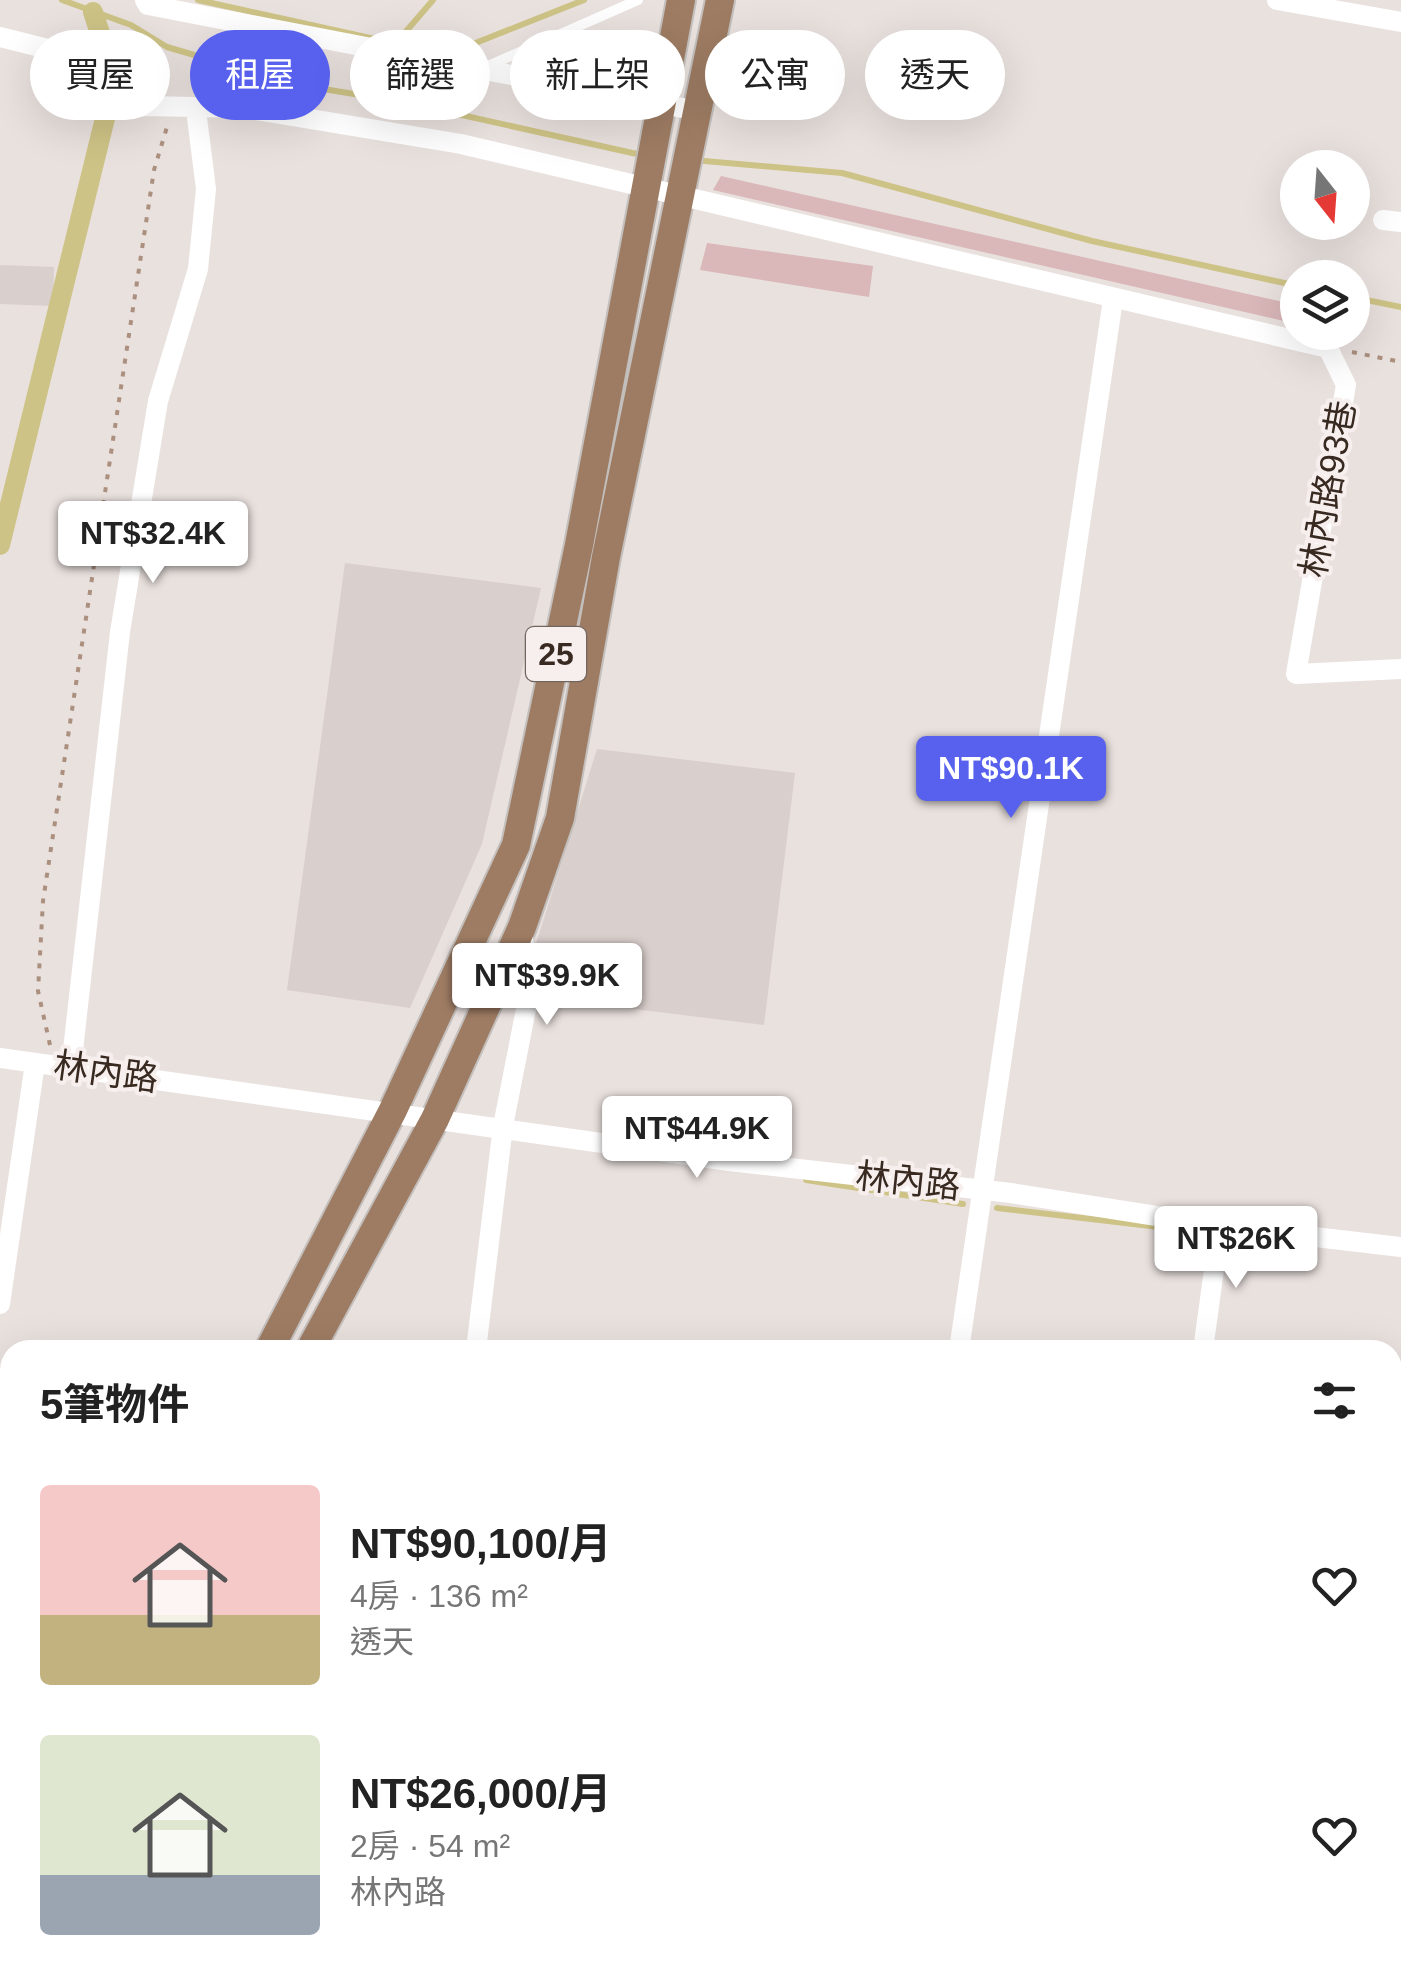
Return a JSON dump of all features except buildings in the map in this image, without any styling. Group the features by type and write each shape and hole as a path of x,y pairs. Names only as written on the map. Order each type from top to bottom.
{"main road":[{"name":"25","path":"676,30 682,0"},
{"name":"25","path":"315,1340 435,1119 522,927 560,818 606,557 720,0"},
{"name":"25","path":"274,1340 392,1110 516,845 580,546 657,120"}],"street":[{"path":"146,0 148,5 350,46"},
{"path":"1278,0 1401,22"},
{"name":"林內路93巷","path":"0,36 30,45"},
{"name":"林內路93巷","path":"170,108 190,110"},
{"path":"685,117 696,120"},
{"path":"0,1304 53,1065 158,400 198,269 206,189 197,120"},
{"name":"林內路93巷","path":"316,120 646,181 1280,337"},
{"path":"960,1340 1113,298"},
{"name":"林內路93巷","path":"1329,350 1346,385 1296,674 1401,669"},
{"path":"477,1340 503,1126 528,994 522,927"},
{"name":"林內路","path":"0,1058 392,1110 729,1161 982,1190 1220,1226 1401,1247"},
{"path":"1204,1340 1220,1226"}],"lane":[{"path":"490,66 638,0"}],"path":[{"path":"53,1065 38,990 43,901 154,170 167,120"},
{"path":"1338,350 1401,362"}],"shaded area":[{"path":"721,176 1280,301 1280,320 713,190"},
{"path":"707,243 873,266 869,297 700,270"},
{"path":"0,265 54,267 53,306 0,304"},
{"path":"345,563 541,588 482,844 410,1008 287,990"},
{"path":"597,749 795,773 764,1025 520,995"}],"waterway":[{"path":"62,0 131,25 167,47 293,84 403,102 646,156"},
{"path":"198,0 350,34"},
{"path":"407,30 433,0"},
{"path":"490,37 584,0"},
{"path":"0,545 109,102 105,48 93,12"},
{"path":"693,160 842,173 1092,241 1280,282"},
{"path":"1370,301 1401,307"},
{"path":"806,1180 963,1204"},
{"path":"997,1208 1176,1229"}]}
